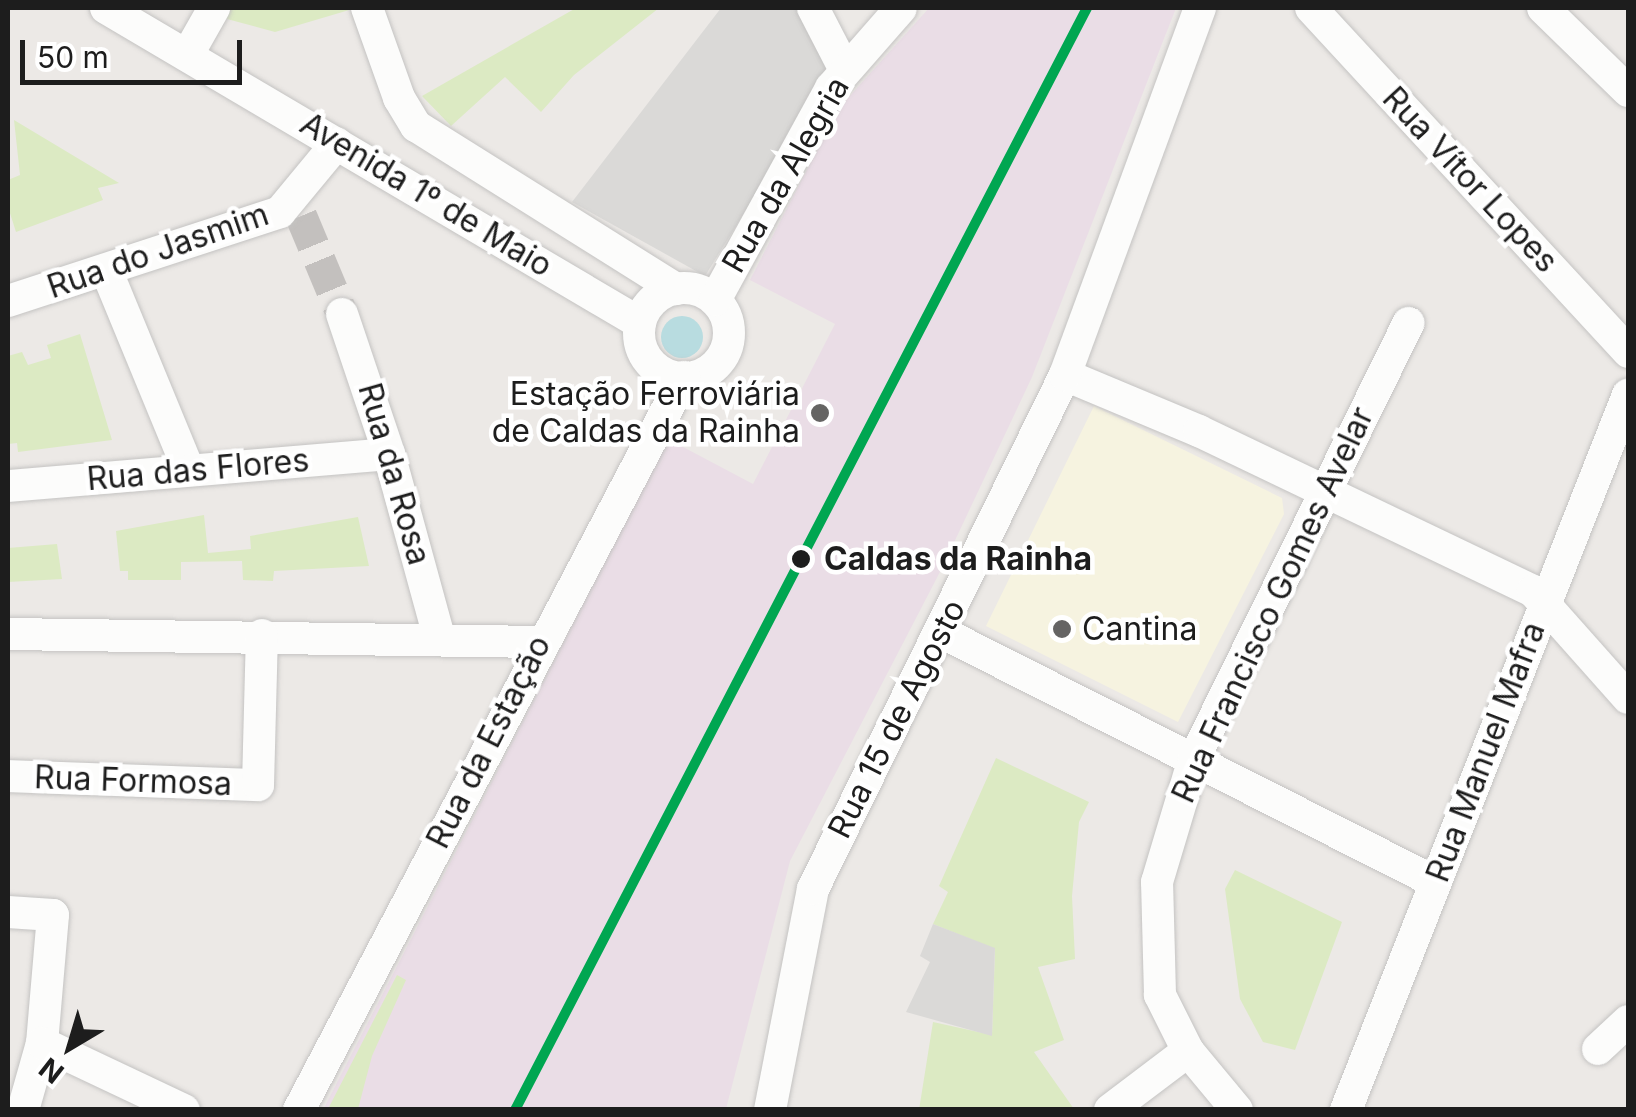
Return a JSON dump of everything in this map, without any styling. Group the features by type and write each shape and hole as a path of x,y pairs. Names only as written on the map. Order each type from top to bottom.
{"street":[{"name":"Avenida 1º de Maio","path":"106,8 640,323"},
{"path":"188,54 214,8"},
{"name":"Avenida 1º de Maio","path":"367,8 399,98 416,126 676,289"},
{"path":"813,8 845,70"},
{"name":"Rua da Alegria","path":"714,300 845,70 901,8"},
{"name":"Rua 15 de Agosto","path":"770,1110 812,890 854,792 943,633 1065,375 1200,8"},
{"name":"Rua Vítor Lopes","path":"1310,8 1628,352"},
{"path":"1543,8 1628,90"},
{"name":"Rua do Jasmim","path":"8,300 298,208 337,143"},
{"path":"106,272 188,470"},
{"path":"676,289 714,300 728,323 726,349 710,369 684,377 649,360 640,323 653,300 676,289"},
{"name":"Rua da Rosa","path":"342,314 390,454 439,637"},
{"name":"Rua Francisco Gomes Avelar","path":"1237,1110 1188,1051 1160,995 1157,882 1194,759 1322,491 1408,323"},
{"path":"1065,375 1498,572 1544,603 1628,698"},
{"name":"Rua da Estação","path":"300,1110 541,642 684,377"},
{"name":"Rua Manuel Mafra","path":"1346,1110 1628,396"},
{"name":"Rua das Flores","path":"8,486 390,454"},
{"path":"943,633 1435,882"},
{"path":"8,634 439,637 541,642"},
{"name":"Rua Formosa","path":"8,776 258,785 262,635"},
{"path":"8,912 53,915 42,1044 23,1110"},
{"path":"1598,1049 1628,1021"},
{"path":"42,1044 184,1110"},
{"path":"1110,1110 1188,1051"}],"shaded area":[{"path":"721,8 805,8 835,66 705,276 572,202"},
{"path":"929,8 1176,8 1032,377 942,568 790,861 726,1109 323,1110 668,439 753,484 835,324 750,280 838,109"},
{"path":"1094,406 1282,498 1284,514 1178,722 986,626"},
{"path":"933,924 995,948 992,1036 906,1012 930,962 920,956"}],"green space":[{"path":"214,8 356,8 275,32 212,15"},
{"path":"576,8 659,8 574,75 541,112 505,77 451,126 422,96"},
{"path":"14,120 119,183 98,188 103,200 16,232 8,207 8,180 20,175"},
{"path":"80,334 112,440 18,452 17,443 8,444 8,356 22,352 28,365 51,358 47,345"},
{"path":"204,515 208,553 251,549 250,536 358,517 369,566 274,571 273,581 243,580 242,561 181,562 181,580 128,580 128,571 120,571 116,531"},
{"path":"57,544 62,579 8,582 8,548"},
{"path":"996,758 1089,802 1079,822 1072,896 1075,959 1038,967 1064,1040 1034,1052 1074,1109 919,1110 933,1022 992,1035 995,949 933,924 948,892 939,886"},
{"path":"1235,870 1342,922 1295,1050 1263,1042 1240,999 1225,889"},
{"path":"397,975 406,980 372,1056 358,1109 328,1109"}],"water":[{"path":"682,316 697,322 703,337 697,352 682,358 667,352 661,337 667,322"}],"tunnel":[{"path":"301,216 342,314"}],"transit line":[{"path":"515,1110 1087,8"}],"place":[{"name":"Estação Ferroviária de Caldas da Rainha","path":"820,413"},
{"name":"Caldas da Rainha","path":"801,559"},
{"name":"Cantina","path":"1062,629"}]}
